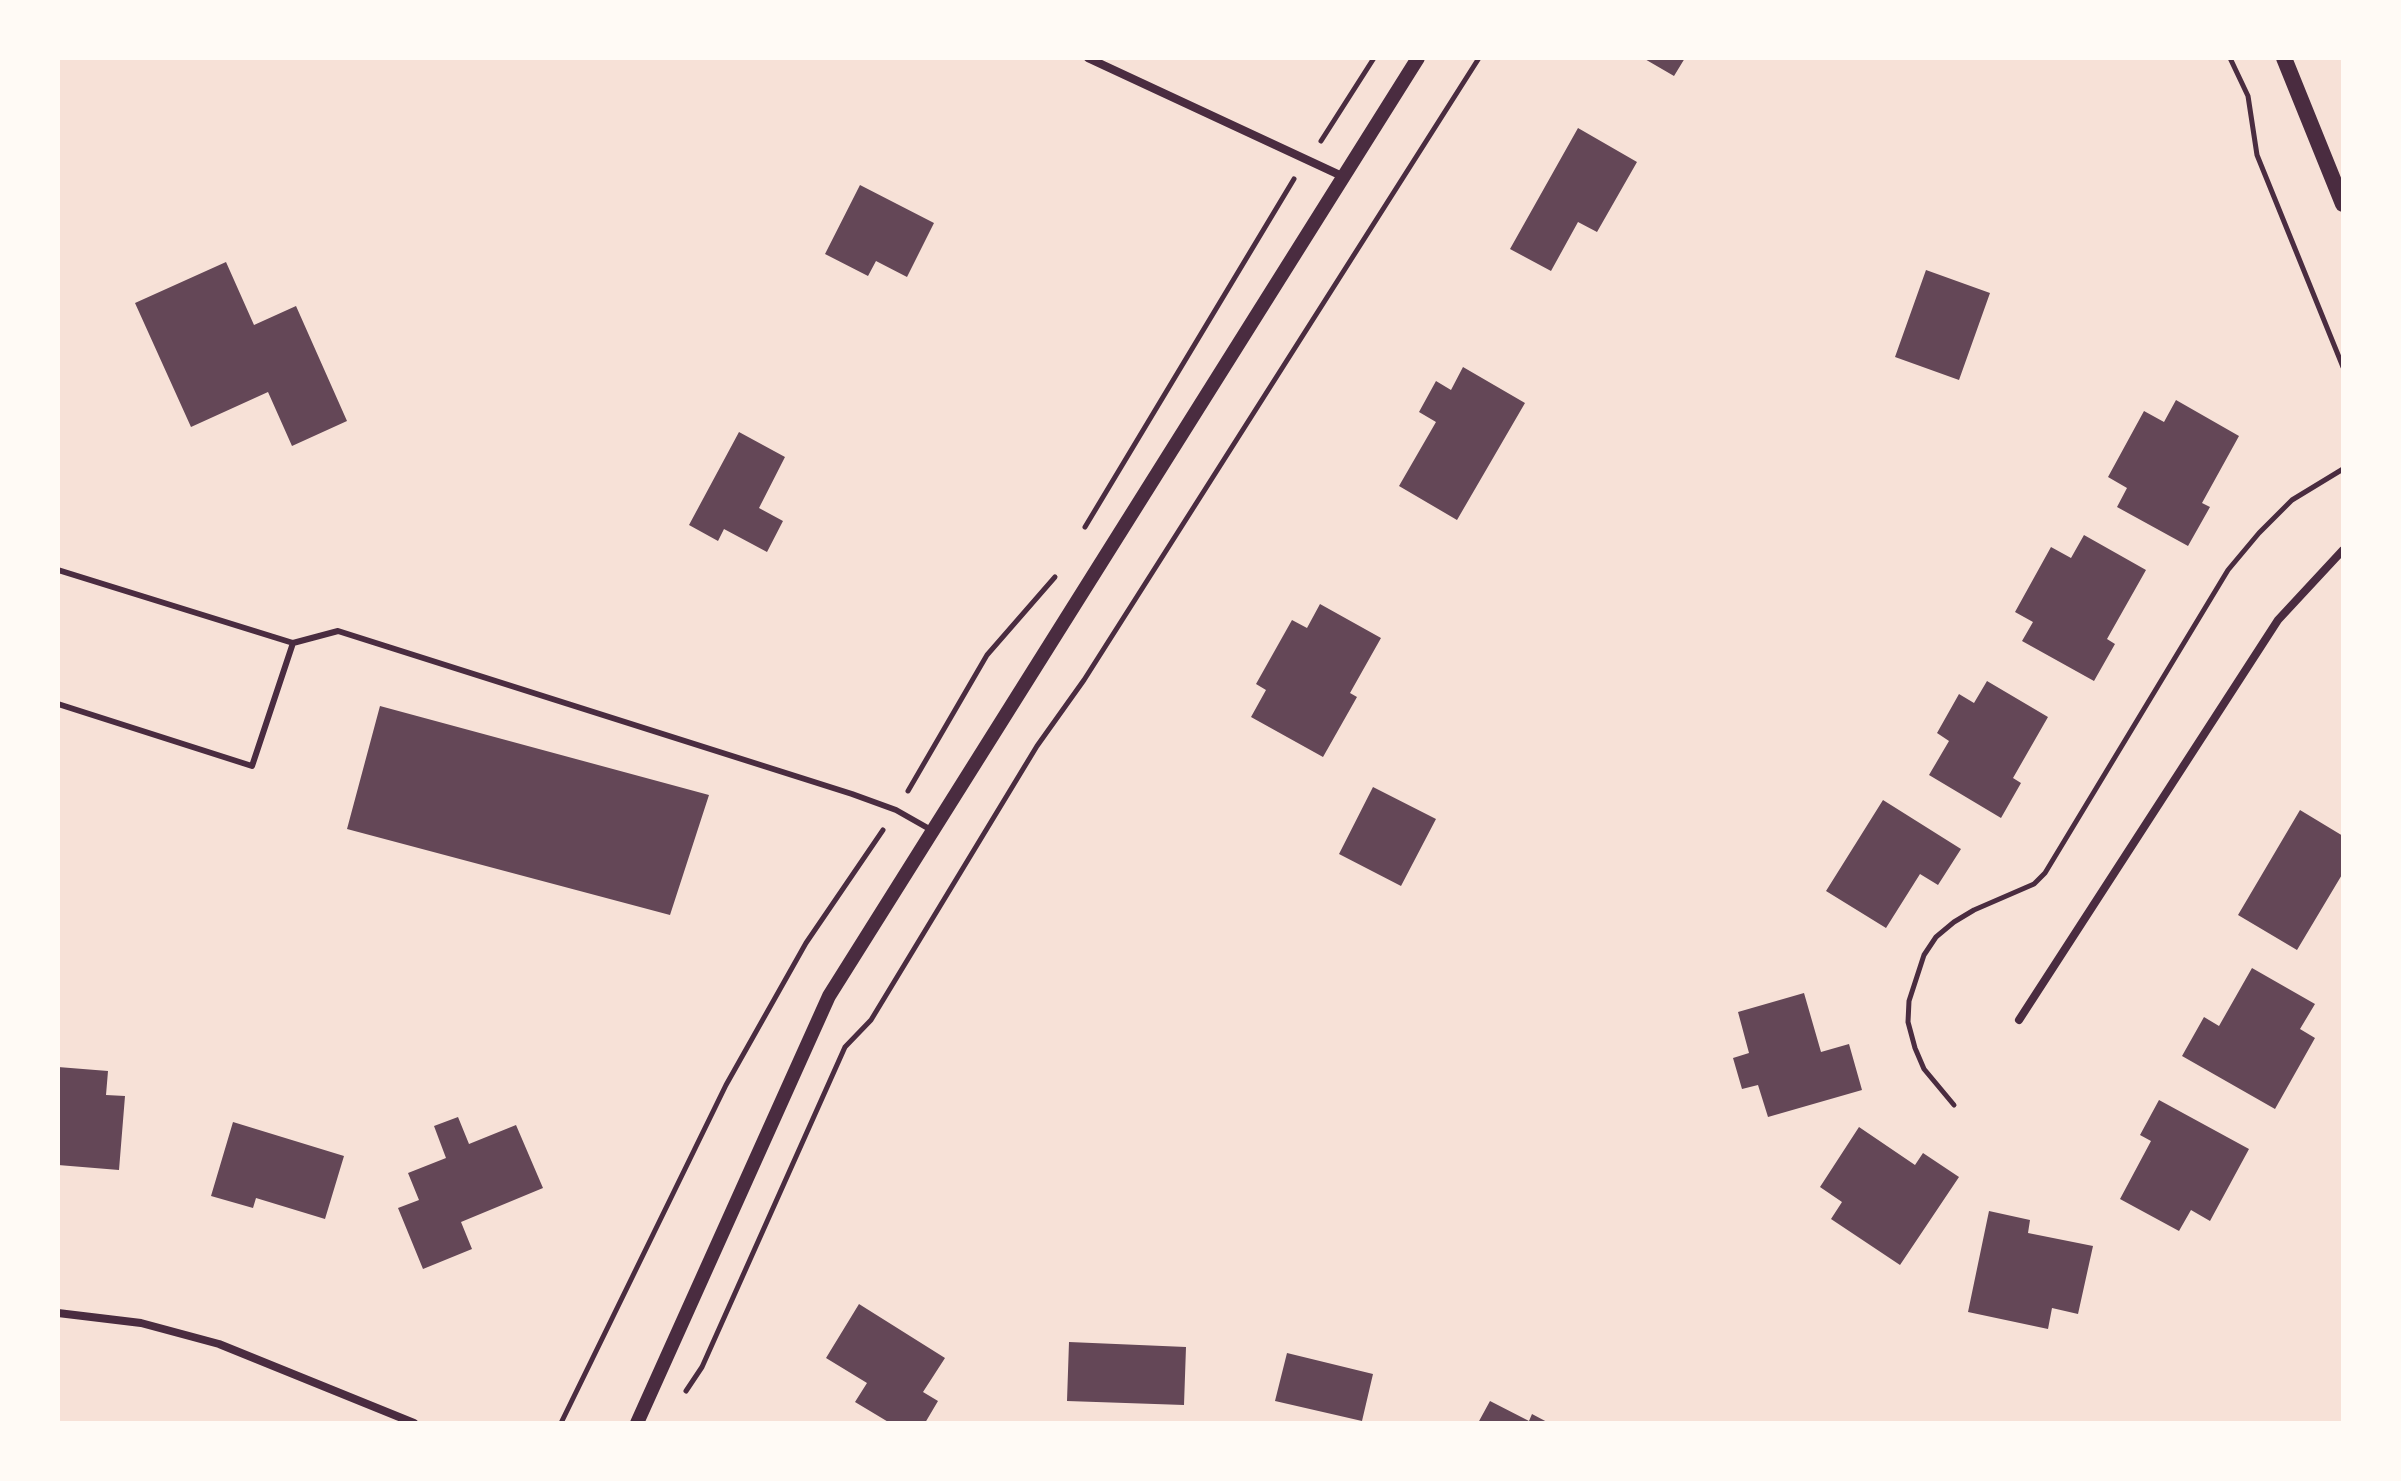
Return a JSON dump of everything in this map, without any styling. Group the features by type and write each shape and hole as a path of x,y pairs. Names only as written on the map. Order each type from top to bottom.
{"main road":[{"path":"2284,58 2343,204"}],"street":[{"path":"1088,58 1344,177"},
{"path":"637,1423 829,996 1418,58"},
{"path":"2019,1020 2278,620 2343,550"},
{"path":"58,1313 141,1323 219,1344 414,1423"}],"lane":[{"path":"58,570 293,643 338,631 896,810 933,831"},
{"path":"58,704 252,766 293,643"}],"path":[{"path":"1082,532 1267,221 1374,58"},
{"path":"684,1394 702,1367 845,1047 871,1020 1037,746 1084,680 1479,58"},
{"path":"2230,58 2248,96 2257,155 2343,367"},
{"path":"1954,1105 1924,1069 1908,1022 1909,1001 1924,955 1936,937 1954,922 2034,884 2045,873 2228,570 2292,500 2343,469"},
{"path":"561,1423 726,1085 806,943 896,810 987,655 1058,573"}],"building":[{"path":"1643,58 1685,58 1674,76"},
{"path":"1578,128 1637,162 1597,232 1578,222 1551,271 1510,249"},
{"path":"860,185 934,223 907,277 876,261 868,276 825,254"},
{"path":"226,262 254,325 296,306 347,421 292,446 268,392 191,427 135,303"},
{"path":"1926,270 1990,293 1959,380 1895,357"},
{"path":"1463,367 1525,403 1457,520 1399,486 1436,422 1419,412 1436,381 1451,390"},
{"path":"2176,400 2239,436 2202,503 2210,507 2188,546 2117,507 2127,488 2108,477 2144,411 2164,422"},
{"path":"739,432 785,457 759,508 783,521 767,552 724,529 718,541 689,525"},
{"path":"2084,535 2146,570 2107,639 2115,644 2094,681 2022,641 2033,622 2015,612 2051,547 2071,558"},
{"path":"1320,604 1381,638 1350,693 1357,697 1323,757 1251,717 1266,690 1256,684 1292,620 1307,628"},
{"path":"1987,681 2048,717 2013,778 2021,783 2001,818 1929,775 1949,741 1937,733 1959,694 1974,703"},
{"path":"380,706 709,795 670,915 347,829"},
{"path":"1373,787 1436,819 1401,886 1339,854"},
{"path":"1883,800 1961,849 1938,885 1920,874 1886,928 1826,891"},
{"path":"2300,810 2343,836 2343,873 2297,950 2238,915"},
{"path":"2252,968 2315,1004 2300,1029 2315,1038 2275,1109 2182,1056 2204,1017 2219,1026"},
{"path":"1804,993 1821,1052 1849,1044 1862,1090 1768,1117 1758,1085 1742,1089 1733,1058 1749,1053 1738,1012"},
{"path":"58,1067 108,1071 106,1095 125,1096 119,1170 58,1165"},
{"path":"2159,1100 2249,1149 2210,1221 2191,1210 2179,1231 2120,1199 2151,1141 2140,1135"},
{"path":"458,1117 469,1144 516,1125 543,1188 461,1222 472,1249 423,1269 398,1208 419,1200 408,1173 446,1158 434,1126"},
{"path":"233,1122 344,1156 325,1219 256,1198 253,1208 211,1196"},
{"path":"1859,1127 1915,1165 1923,1153 1959,1177 1900,1265 1831,1219 1842,1202 1820,1187"},
{"path":"1989,1211 2030,1220 2028,1233 2093,1246 2078,1314 2052,1308 2048,1329 1968,1312"},
{"path":"859,1304 945,1358 923,1392 938,1401 925,1423 890,1423 855,1402 867,1383 826,1358"},
{"path":"1069,1342 1186,1347 1184,1405 1067,1401"},
{"path":"1287,1353 1373,1374 1362,1421 1275,1401"},
{"path":"1490,1401 1529,1421 1532,1414 1549,1423 1478,1423"}]}
